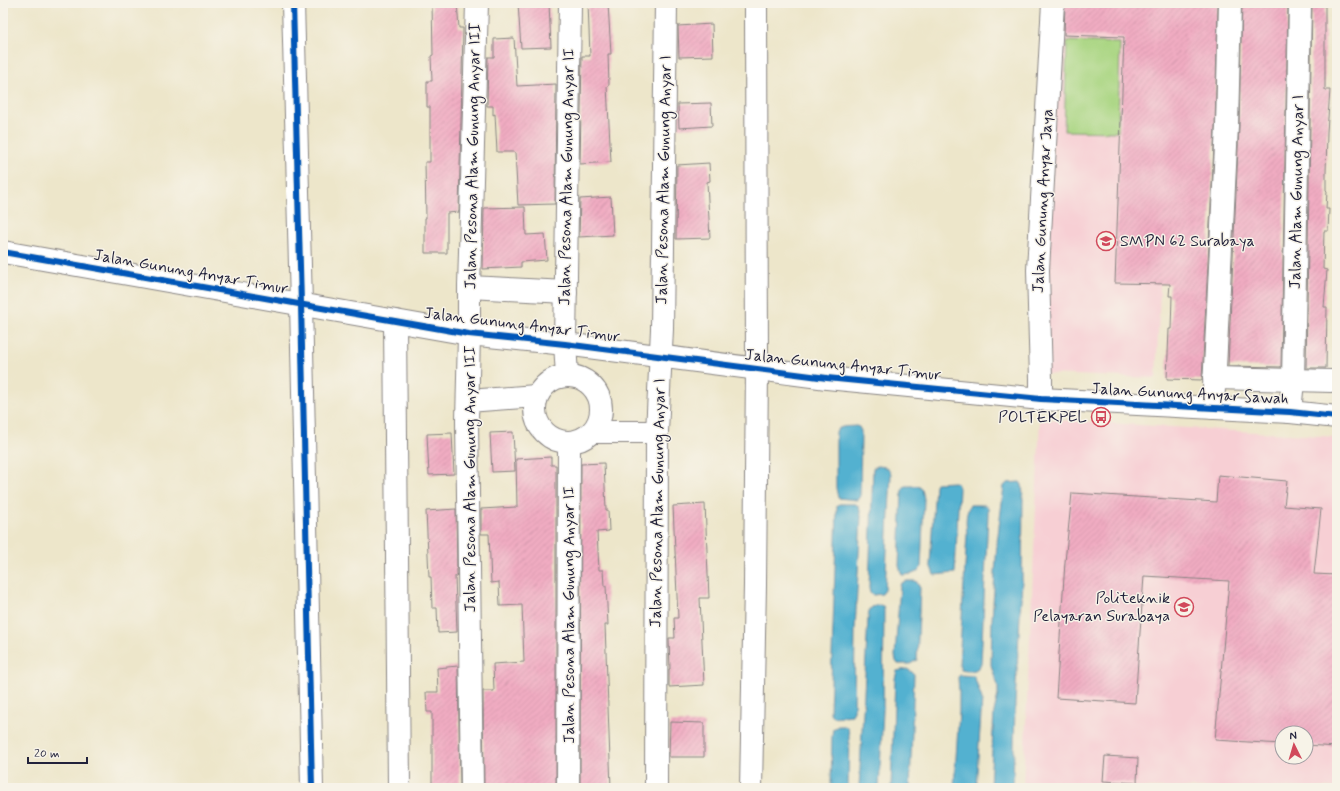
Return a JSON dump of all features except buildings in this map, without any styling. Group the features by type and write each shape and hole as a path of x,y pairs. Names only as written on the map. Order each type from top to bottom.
{"street":[{"path":"293,3 312,788"},
{"name":"Jalan Pesona Alam Gunung Anyar III","path":"472,788 468,401 470,334 469,287 477,3"},
{"name":"Jalan Pesona Alam Gunung Anyar II","path":"567,375 565,344 570,3"},
{"name":"Jalan Pesona Alam Gunung Anyar I","path":"656,788 657,432 661,356 666,3"},
{"path":"751,788 756,585 756,3"},
{"name":"Jalan Gunung Anyar Jaya","path":"1041,399 1042,379 1038,270 1053,3"},
{"path":"1213,408 1227,126 1230,3"},
{"name":"Jalan Alam Gunung Anyar I","path":"1290,412 1293,381 1300,3"},
{"name":"Jalan Gunung Anyar Timur","path":"3,252 470,334 565,344 827,378 1041,399"},
{"path":"469,287 566,292"},
{"path":"395,320 399,788"},
{"path":"567,375 580,377 591,384 599,395 602,408 600,421 592,432 581,440 569,442 555,440 544,433 537,422 534,409 536,396 544,385 554,378 567,375"},
{"path":"1214,378 1332,381"},
{"path":"468,401 536,396"},
{"name":"Jalan Gunung Anyar Sawah","path":"1041,399 1290,412 1337,417"},
{"path":"592,432 657,432"},
{"name":"Jalan Pesona Alam Gunung Anyar II","path":"568,788 569,442"}],"shaded area":[{"name":"SMPN 62 Surabaya","path":"1060,3 1173,3 1156,378 1045,374 1053,108"},
{"name":"Politeknik Pelayaran Surabaya","path":"1040,419 1337,437 1337,788 1023,788"}],"green space":[{"path":"1067,41 1120,43 1118,132 1064,131"}],"water":[{"path":"842,427 859,427 861,431 860,498 857,500 838,498 836,488 836,432"},
{"path":"878,466 888,468 891,474 885,590 882,594 873,595 870,593 869,588 873,468"},
{"path":"1020,482 1022,485 1023,495 1022,581 1015,703 1013,788 990,788 994,712 998,695 998,686 991,665 992,620 997,543 1004,486 1007,483"},
{"path":"936,483 957,483 959,488 955,573 934,575 930,564 935,485"},
{"path":"905,486 918,486 922,489 924,499 921,567 919,571 912,574 902,575 899,566 902,490"},
{"path":"839,504 856,504 859,507 861,516 855,629 854,711 852,715 833,717 830,713 837,506"},
{"path":"970,505 985,505 988,508 988,514 981,663 975,670 967,671 961,670 959,665 967,534 966,519"},
{"path":"916,581 920,588 917,660 910,664 898,664 895,656 900,586 901,583"},
{"path":"879,605 883,606 884,610 883,711 879,788 859,788 868,618 869,611 872,607"},
{"path":"907,669 914,674 910,788 891,788 895,679 897,671"},
{"path":"960,675 974,676 982,699 976,788 954,788 959,712 958,677"},
{"path":"838,726 845,726 848,729 849,735 848,788 831,788 832,735 833,729"}],"cycle path":[{"path":"293,3 312,788"},
{"path":"3,252 469,334 565,344 827,378 1041,399 1290,412 1337,417"}],"place":[{"name":"SMPN 62 Surabaya","path":"1106,241"},
{"name":"POLTEKPEL","path":"1101,417"},
{"name":"Politeknik Pelayaran Surabaya","path":"1184,607"}]}
